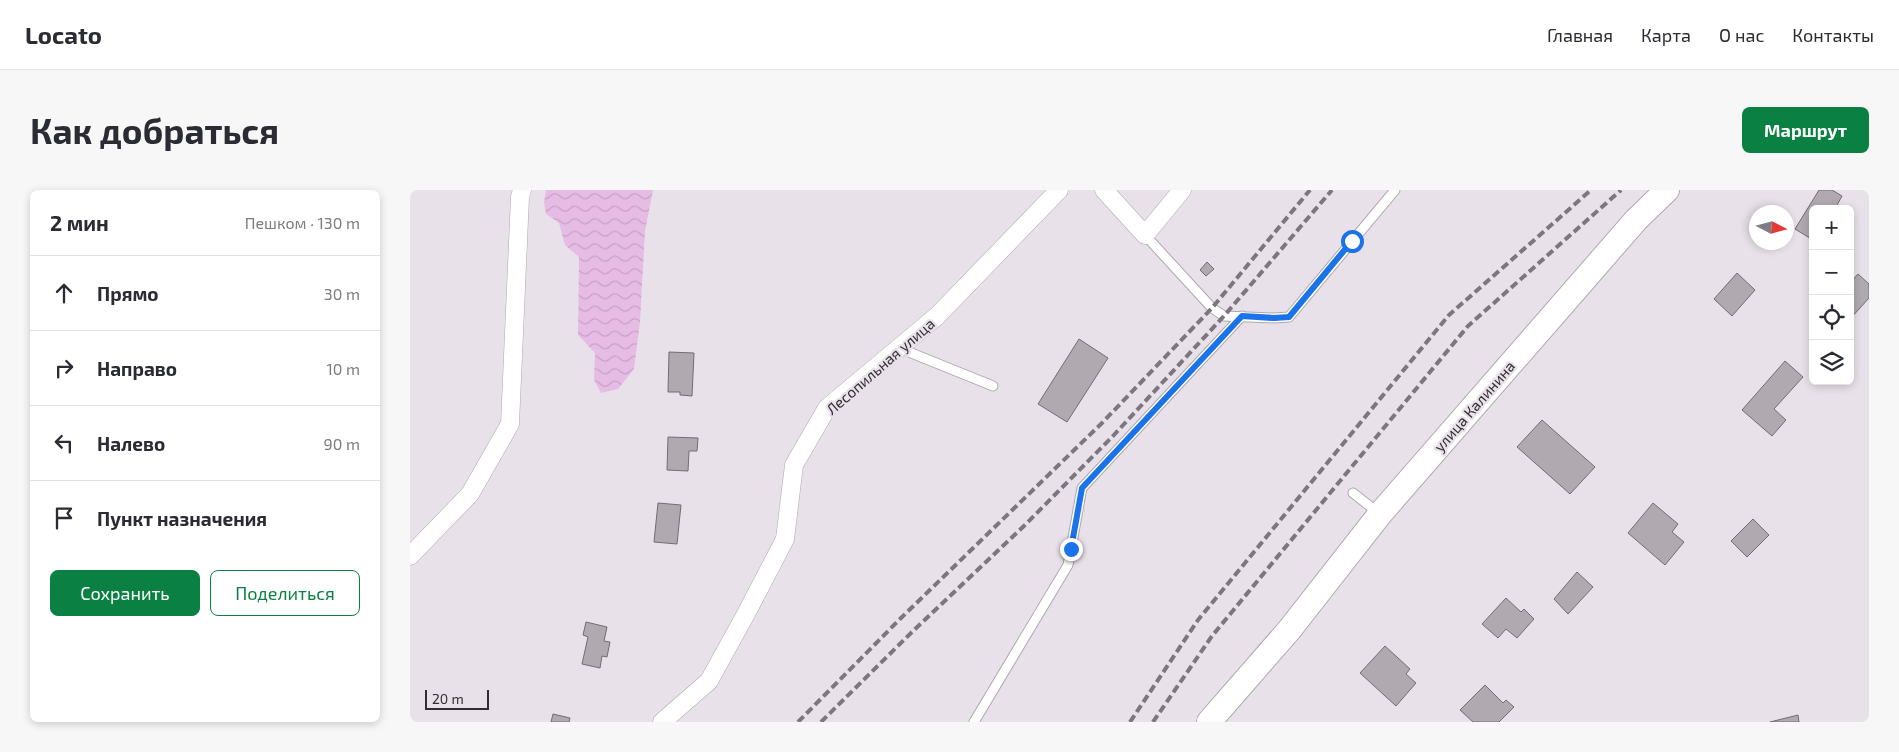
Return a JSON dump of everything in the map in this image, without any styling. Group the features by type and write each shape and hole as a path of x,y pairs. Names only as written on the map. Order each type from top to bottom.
{"street":[{"path":"410,556 470,494 510,424 519,206 522,190"},
{"name":"Лесопильная улица","path":"662,722 709,681 786,539 794,465 827,408 938,316 1059,190"},
{"path":"1104,190 1145,234 1182,190"},
{"name":"улица Калинина","path":"1209,722 1290,629 1380,514 1636,220 1667,190"}],"lane":[{"path":"1145,234 1212,308 1224,316 1289,317 1395,190"},
{"path":"974,722 1068,565 1082,488 1242,316"},
{"path":"899,348 993,386"},
{"path":"1353,493 1380,514"}],"water":[{"path":"546,190 653,190 645,231 640,322 634,369 618,389 601,393 594,380 595,353 578,335 579,257 565,245 559,223 546,214 544,202"}],"building":[{"path":"1819,190 1832,190 1842,196 1837,205 1810,205"},
{"path":"1809,206 1809,238 1795,229"},
{"path":"1207,262 1214,269 1206,276 1200,270"},
{"path":"1737,273 1755,290 1732,316 1714,299"},
{"path":"1858,274 1869,284 1869,298 1854,315 1854,295 1854,278"},
{"path":"1079,339 1108,358 1067,422 1038,404"},
{"path":"669,352 694,353 692,396 680,395 680,392 668,392"},
{"path":"1785,361 1803,377 1774,409 1786,420 1772,436 1742,410"},
{"path":"1542,420 1595,467 1570,494 1517,447"},
{"path":"668,437 698,438 697,451 689,451 688,471 667,470"},
{"path":"658,503 681,505 677,544 654,542"},
{"path":"1653,503 1678,524 1672,532 1684,542 1665,565 1628,533"},
{"path":"1753,519 1769,535 1747,557 1731,541"},
{"path":"1577,572 1593,587 1568,614 1554,599"},
{"path":"1506,598 1521,612 1524,609 1534,619 1517,638 1506,629 1498,638 1482,624"},
{"path":"586,622 607,627 604,641 610,642 607,657 602,656 600,668 582,664 588,637 583,635"},
{"path":"1385,646 1410,669 1406,674 1416,683 1396,706 1360,673"},
{"path":"1485,685 1503,703 1506,700 1514,707 1499,722 1473,722 1460,710"},
{"path":"553,714 570,718 569,722 551,722"},
{"path":"1798,715 1799,722 1770,722"}],"railway":[{"path":"798,722 901,618 1102,423 1212,308 1310,190"},
{"path":"821,722 914,630 1025,525 1113,436 1224,316 1332,190"},
{"path":"1130,722 1198,620 1449,315 1591,190"},
{"path":"1153,722 1212,636 1468,326 1621,190"}],"route":[{"path":"1071,549 1082,488 1242,316 1289,317 1352,241"}]}
